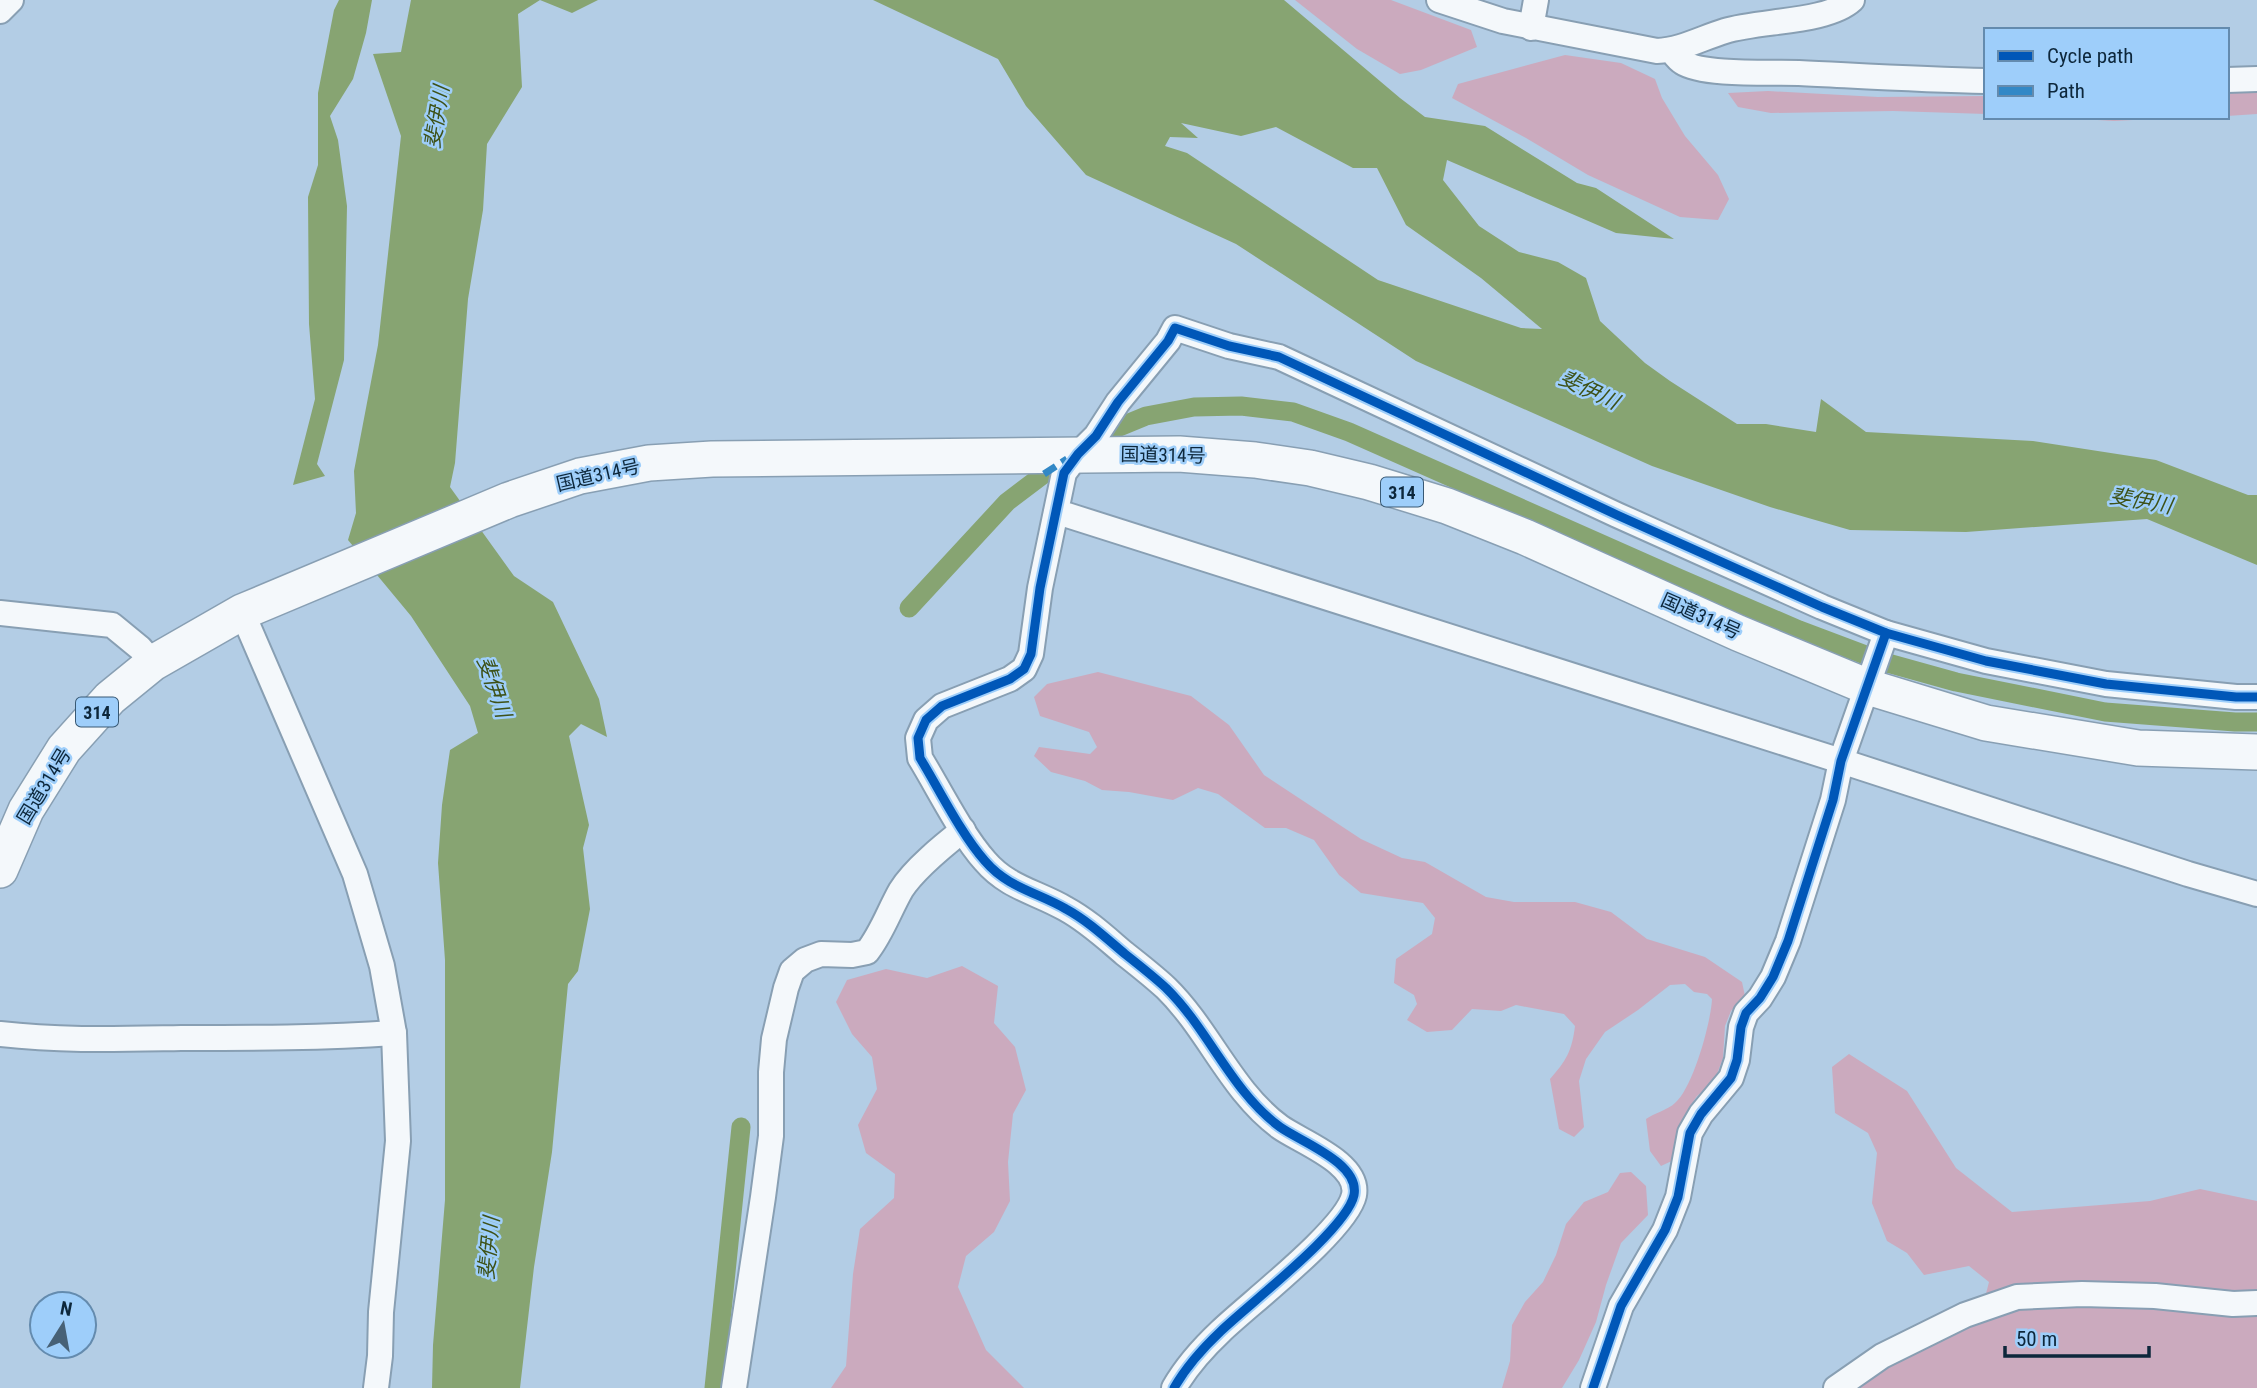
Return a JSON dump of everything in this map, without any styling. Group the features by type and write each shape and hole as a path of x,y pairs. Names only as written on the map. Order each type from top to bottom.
{"highway":[{"name":"国道314号","path":"0,870 26,810 64,749 110,698 153,663 246,610 509,500 580,476 649,463 712,458 1179,454 1255,460 1310,468 1369,482 1447,506 1868,687 1986,723 2138,748 2257,752"}],"street":[{"path":"0,11 11,0"},
{"path":"1439,0 1531,27 1657,51 1671,50 1727,30 1827,13 1852,0"},
{"path":"1531,27 1536,0"},
{"path":"1671,50 1682,62 1702,68 1750,73 1984,81"},
{"path":"2229,80 2257,79"},
{"path":"1174,1388 1220,1331 1271,1288 1349,1209 1354,1193 1349,1174 1333,1157 1281,1127 1260,1110 1167,989 1083,919 1007,882 985,861 920,758 918,738 926,720 942,706 1010,679 1024,668 1031,654 1040,588 1064,473 1096,436 1118,402 1168,341 1175,328 1229,346 1279,357 1653,532 1886,633 1986,661 2106,684 2257,697"},
{"path":"1056,513 1067,514 2257,894"},
{"path":"246,610 355,874 382,966 394,1033 398,1141 376,1388"},
{"path":"0,613 111,625 140,648 153,663"},
{"path":"1593,1388 1621,1306 1665,1230 1678,1197 1690,1133 1701,1114 1731,1078 1746,1013 1760,998 1773,977 1788,941 1833,800 1841,761 1886,633"},
{"path":"734,1388 771,1136 774,1039 792,971 805,960 821,954 867,953 912,876 963,830"},
{"path":"0,1034 125,1039 332,1037 394,1033"},
{"path":"1836,1388 1894,1350 1965,1315 2017,1297 2082,1294 2155,1296 2233,1304 2257,1303"}],"shaded area":[{"path":"1295,0 1391,0 1471,30 1477,47 1421,70 1400,74 1357,49"},
{"path":"1565,55 1621,63 1655,79 1662,98 1685,136 1718,175 1729,199 1718,220 1680,217 1588,175 1452,98 1458,84"},
{"path":"1768,91 1878,97 1984,96 1984,114 1893,111 1771,113 1738,107 1728,93"},
{"path":"2257,91 2257,114 2229,116 2229,92"},
{"path":"2081,119 2152,119 2114,121"},
{"path":"1098,672 1191,696 1229,725 1264,775 1361,839 1402,858 1425,862 1486,897 1514,902 1575,902 1611,912 1647,939 1705,957 1742,982 1745,996 1731,1011 1725,1026 1723,1058 1714,1082 1697,1096 1688,1109 1676,1159 1661,1166 1650,1151 1646,1119 1672,1105 1688,1084 1708,1023 1712,999 1707,994 1694,992 1685,984 1670,985 1605,1032 1586,1059 1579,1081 1584,1127 1574,1137 1559,1129 1550,1079 1567,1055 1574,1035 1575,1026 1564,1014 1516,1005 1501,1011 1472,1009 1452,1030 1427,1032 1407,1020 1417,1004 1414,995 1394,983 1396,959 1432,934 1435,918 1423,903 1361,893 1339,875 1314,840 1286,828 1265,828 1218,794 1198,788 1173,800 1102,790 1085,781 1051,772 1034,756 1039,747 1090,754 1097,747 1089,732 1040,716 1034,697 1047,684"},
{"path":"962,966 998,986 994,1023 1015,1047 1026,1090 1013,1114 1008,1162 1010,1201 994,1232 966,1256 958,1287 986,1350 1024,1388 831,1388 846,1366 853,1274 860,1229 894,1198 895,1174 866,1153 858,1125 877,1089 872,1057 852,1034 836,1002 847,980 886,969 927,978"},
{"path":"1849,1054 1907,1091 1956,1168 2012,1212 2150,1201 2200,1189 2257,1201 2257,1388 1852,1388 1980,1317 1989,1282 1969,1266 1924,1275 1907,1253 1887,1241 1872,1203 1877,1153 1868,1133 1835,1113 1832,1067"},
{"path":"1631,1172 1646,1186 1648,1215 1621,1243 1596,1322 1579,1360 1562,1388 1502,1388 1510,1361 1512,1325 1525,1302 1543,1282 1556,1255 1566,1224 1584,1202 1608,1192 1620,1173"}],"water":[{"path":"339,0 372,0 353,79 330,116 338,140 347,206 344,360 317,464 325,476 293,485 315,399 309,324 308,197 318,165 318,93 334,10"},
{"name":"斐伊川","path":"411,0 540,0 518,14 522,87 487,144 483,210 468,299 455,463 450,487 514,576 553,602 599,699 607,737 581,724 569,736 589,825 583,848 590,909 578,971 568,984 552,1152 534,1267 520,1388 432,1388 445,1200 445,960 438,863 442,805 450,750 478,733 470,706 411,616 348,540 356,513 354,471 378,345 401,136 373,54 401,52"},
{"path":"540,0 598,0 572,13"},
{"name":"斐伊川","path":"873,0 1284,0 1425,117 1485,126 1577,183 1596,188 1674,239 1616,233 1447,160 1443,180 1479,226 1519,252 1558,262 1586,278 1600,321 1645,363 1737,424 1766,424 1816,432 1821,399 1866,432 2033,441 2156,460 2248,495 2257,495 2257,565 2147,519 1966,532 1850,530 1770,507 1652,466 1416,361 1236,244 1086,175 1026,106 998,59","holes":["1181,123 1241,136 1276,127 1353,168 1377,168 1406,225 1481,278 1542,329 1521,328 1378,280 1187,153 1165,146 1170,137 1198,138"]}],"waterway":[{"path":"1112,430 1146,416 1194,407 1241,406 1293,412 1349,432 1799,630 1884,662 1956,682 2105,712 2257,722"},
{"path":"909,608 1007,502 1044,474"},
{"path":"714,1388 741,1127"}],"marked path":[{"path":"1044,474 1067,459"}],"cycle path":[{"path":"1174,1388 1215,1337 1295,1266 1334,1227 1354,1195 1353,1184 1339,1163 1280,1127 1263,1112 1234,1078 1195,1022 1156,979 1082,919 1013,884 985,861 967,838 920,758 918,738 926,720 942,706 1010,679 1024,669 1031,654 1040,588 1064,473 1096,436 1118,402 1168,341 1175,328 1229,346 1279,357 1617,515 1886,633 1986,661 2106,684 2257,697"},
{"path":"1593,1388 1621,1306 1665,1230 1678,1197 1690,1133 1701,1114 1731,1078 1746,1013 1760,998 1773,977 1788,941 1833,800 1841,761 1886,633"}]}
